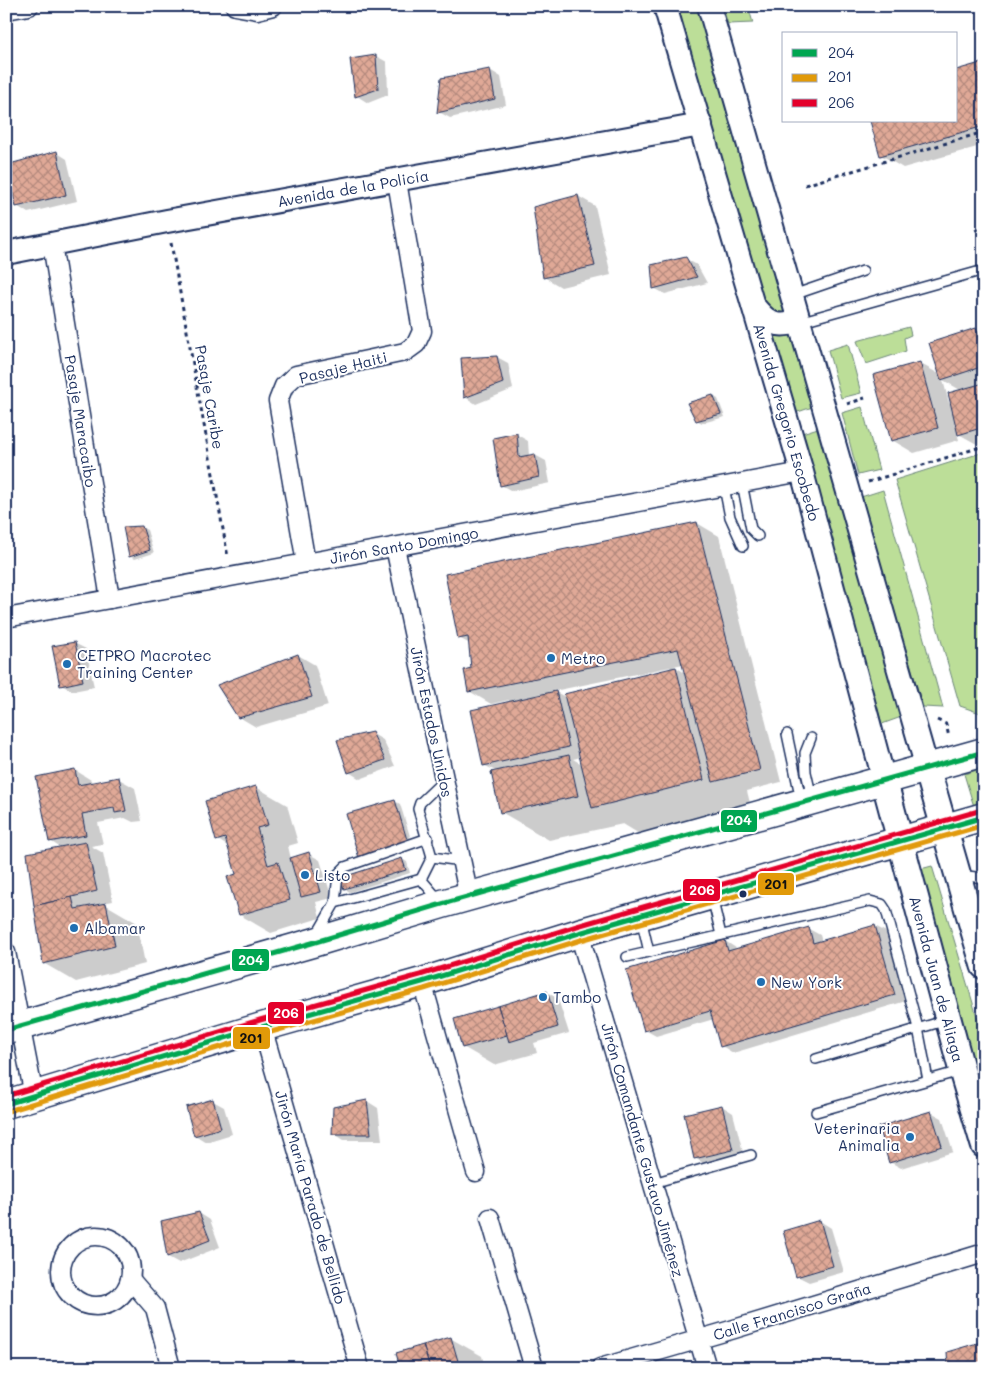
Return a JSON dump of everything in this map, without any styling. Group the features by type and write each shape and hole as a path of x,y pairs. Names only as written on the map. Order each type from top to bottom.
{"main road":[{"path":"13,1028 442,904 984,752"},
{"path":"928,768 984,966"},
{"name":"Avenida Gregorio Escobedo","path":"884,780 900,841"},
{"path":"6,1104 262,1027 422,982 640,915 945,828 980,824"},
{"name":"Avenida Juan de Aliaga","path":"900,841 984,1145"}],"street":[{"path":"6,10 29,6"},
{"path":"235,6 257,10 273,6"},
{"name":"Avenida Gregorio Escobedo","path":"665,6 802,472 884,780"},
{"path":"709,6 928,768"},
{"name":"Avenida de la Policía","path":"6,253 167,221 701,125"},
{"name":"Pasaje Haiti","path":"306,563 278,401 284,386 296,376 405,352 416,344 422,331 397,181"},
{"name":"Pasaje Maracaibo","path":"52,244 110,599"},
{"path":"753,305 772,324 785,326 799,322"},
{"name":"Jirón Santo Domingo","path":"6,618 802,472"},
{"name":"Jirón Estados Unidos","path":"395,547 469,897"},
{"name":"Jirón Comandante Gustavo Jiménez","path":"578,933 707,1368"},
{"path":"6,952 13,1028 34,1096"},
{"path":"422,982 476,1172"},
{"name":"Jirón María Parado de Bellido","path":"262,1027 360,1368"},
{"path":"490,1218 534,1368"},
{"name":"Calle Francisco Graña","path":"600,1368 984,1253"},
{"path":"130,1279 155,1308 171,1368"}],"lane":[{"path":"799,322 984,270"},
{"path":"791,296 863,271"},
{"path":"742,483 751,529 758,536"},
{"path":"724,487 730,517 743,546"},
{"path":"787,734 807,802"},
{"path":"807,802 805,753 811,738"},
{"path":"335,904 421,879 432,858 418,806 444,779"},
{"path":"312,943 335,904 338,874 345,866 428,838"},
{"path":"432,858 462,861"},
{"path":"958,875 984,878"},
{"path":"421,879 442,904"},
{"path":"712,895 721,936"},
{"path":"627,957 870,900 882,904 886,910 918,1028 928,1080"},
{"path":"640,915 649,952"},
{"path":"816,1059 948,1020"},
{"path":"816,1112 962,1071"},
{"path":"653,1183 751,1155"}],"path":[{"path":"806,185 984,132"},
{"name":"Pasaje Caribe","path":"167,221 231,577"},
{"path":"975,230 984,227"},
{"path":"841,406 865,398"},
{"path":"848,487 984,446"},
{"path":"934,719 946,724 949,738"}],"green space":[{"path":"677,6 698,6 734,138 787,314 768,320"},
{"path":"722,6 748,6 753,23 728,24"},
{"path":"909,327 911,335 904,338 906,351 866,364 857,341"},
{"path":"791,328 818,405 795,413 771,329"},
{"path":"848,344 861,393 841,398 828,350"},
{"path":"862,407 879,470 858,475 842,413"},
{"path":"821,427 904,716 882,724 799,434"},
{"path":"984,452 983,714 960,706 895,480"},
{"path":"883,490 943,708 923,707 861,497"},
{"path":"984,768 984,807 975,810 964,774"},
{"path":"932,866 984,1040 984,1112 913,871"}],"building":[{"path":"376,55 378,89 355,97 350,59"},
{"path":"984,62 984,126 880,156 870,122 958,122 958,69"},
{"path":"490,69 495,99 437,113 441,78"},
{"path":"57,151 66,195 16,207 6,165"},
{"path":"578,195 595,266 543,278 533,207"},
{"path":"686,257 697,277 653,289 651,265"},
{"path":"976,328 984,351 984,366 941,380 929,343"},
{"path":"497,356 503,383 464,398 461,358"},
{"path":"920,362 938,428 891,441 873,375"},
{"path":"984,383 984,427 958,435 948,393"},
{"path":"713,395 721,414 696,421 687,403"},
{"path":"517,433 519,457 535,454 539,477 500,486 493,438"},
{"name":"Metro","path":"697,522 760,770 713,782 678,649 468,692 464,670 471,668 468,637 458,639 445,574"},
{"path":"142,526 150,550 129,557 123,527"},
{"name":"CETPRO Macrotec Training Center","path":"75,642 83,681 60,686 52,646"},
{"path":"298,654 312,697 238,718 217,685"},
{"path":"676,667 704,780 592,808 564,694"},
{"path":"556,691 569,747 483,766 471,710"},
{"path":"372,732 385,760 348,773 337,740"},
{"path":"569,755 578,796 500,813 491,772"},
{"path":"75,769 78,785 119,777 126,811 115,813 114,808 82,814 86,835 49,842 36,777"},
{"path":"256,786 268,825 257,828 268,865 278,862 290,900 239,915 227,877 236,874 225,838 216,841 205,801"},
{"path":"395,800 408,843 359,858 346,814"},
{"path":"86,842 97,891 34,906 27,853"},
{"name":"Listo","path":"309,852 321,892 301,897 290,858"},
{"path":"402,858 406,870 344,889 340,878"},
{"name":"Albamar","path":"72,897 75,909 106,903 115,946 43,964 34,906"},
{"name":"New York","path":"875,925 895,995 720,1047 710,1011 644,1031 626,970 725,940 728,951 809,927 813,943"},
{"path":"547,991 558,1027 509,1042 498,1006"},
{"path":"498,1006 507,1035 462,1048 454,1019"},
{"path":"213,1099 221,1128 194,1136 186,1107"},
{"path":"367,1100 371,1134 332,1134 333,1107"},
{"path":"722,1105 733,1150 694,1159 684,1114"},
{"name":"Veterinaria Animalia","path":"931,1111 942,1146 889,1163 878,1127"},
{"path":"199,1212 210,1240 167,1257 161,1221"},
{"path":"820,1220 833,1266 796,1277 783,1231"},
{"path":"451,1337 458,1361 437,1368 430,1368 423,1345"},
{"path":"984,1341 984,1368 948,1368 947,1352"},
{"path":"423,1345 430,1368 400,1368 396,1353"}],"transit line":[{"name":"204","path":"6,1030 442,904 984,752"},
{"name":"206","path":"6,1096 260,1020 420,975 577,926 982,810"},
{"name":"204","path":"6,1104 262,1027 422,982 579,933 984,817"},
{"name":"201","path":"8,1111 264,1034 424,989 581,940 984,825"}],"place":[{"name":"Metro","path":"551,658"},
{"name":"CETPRO Macrotec Training Center","path":"67,664"},
{"name":"Listo","path":"305,875"},
{"name":"Albamar","path":"74,928"},
{"name":"New York","path":"761,982"},
{"name":"Tambo","path":"543,997"},
{"name":"Veterinaria Animalia","path":"910,1137"}]}
